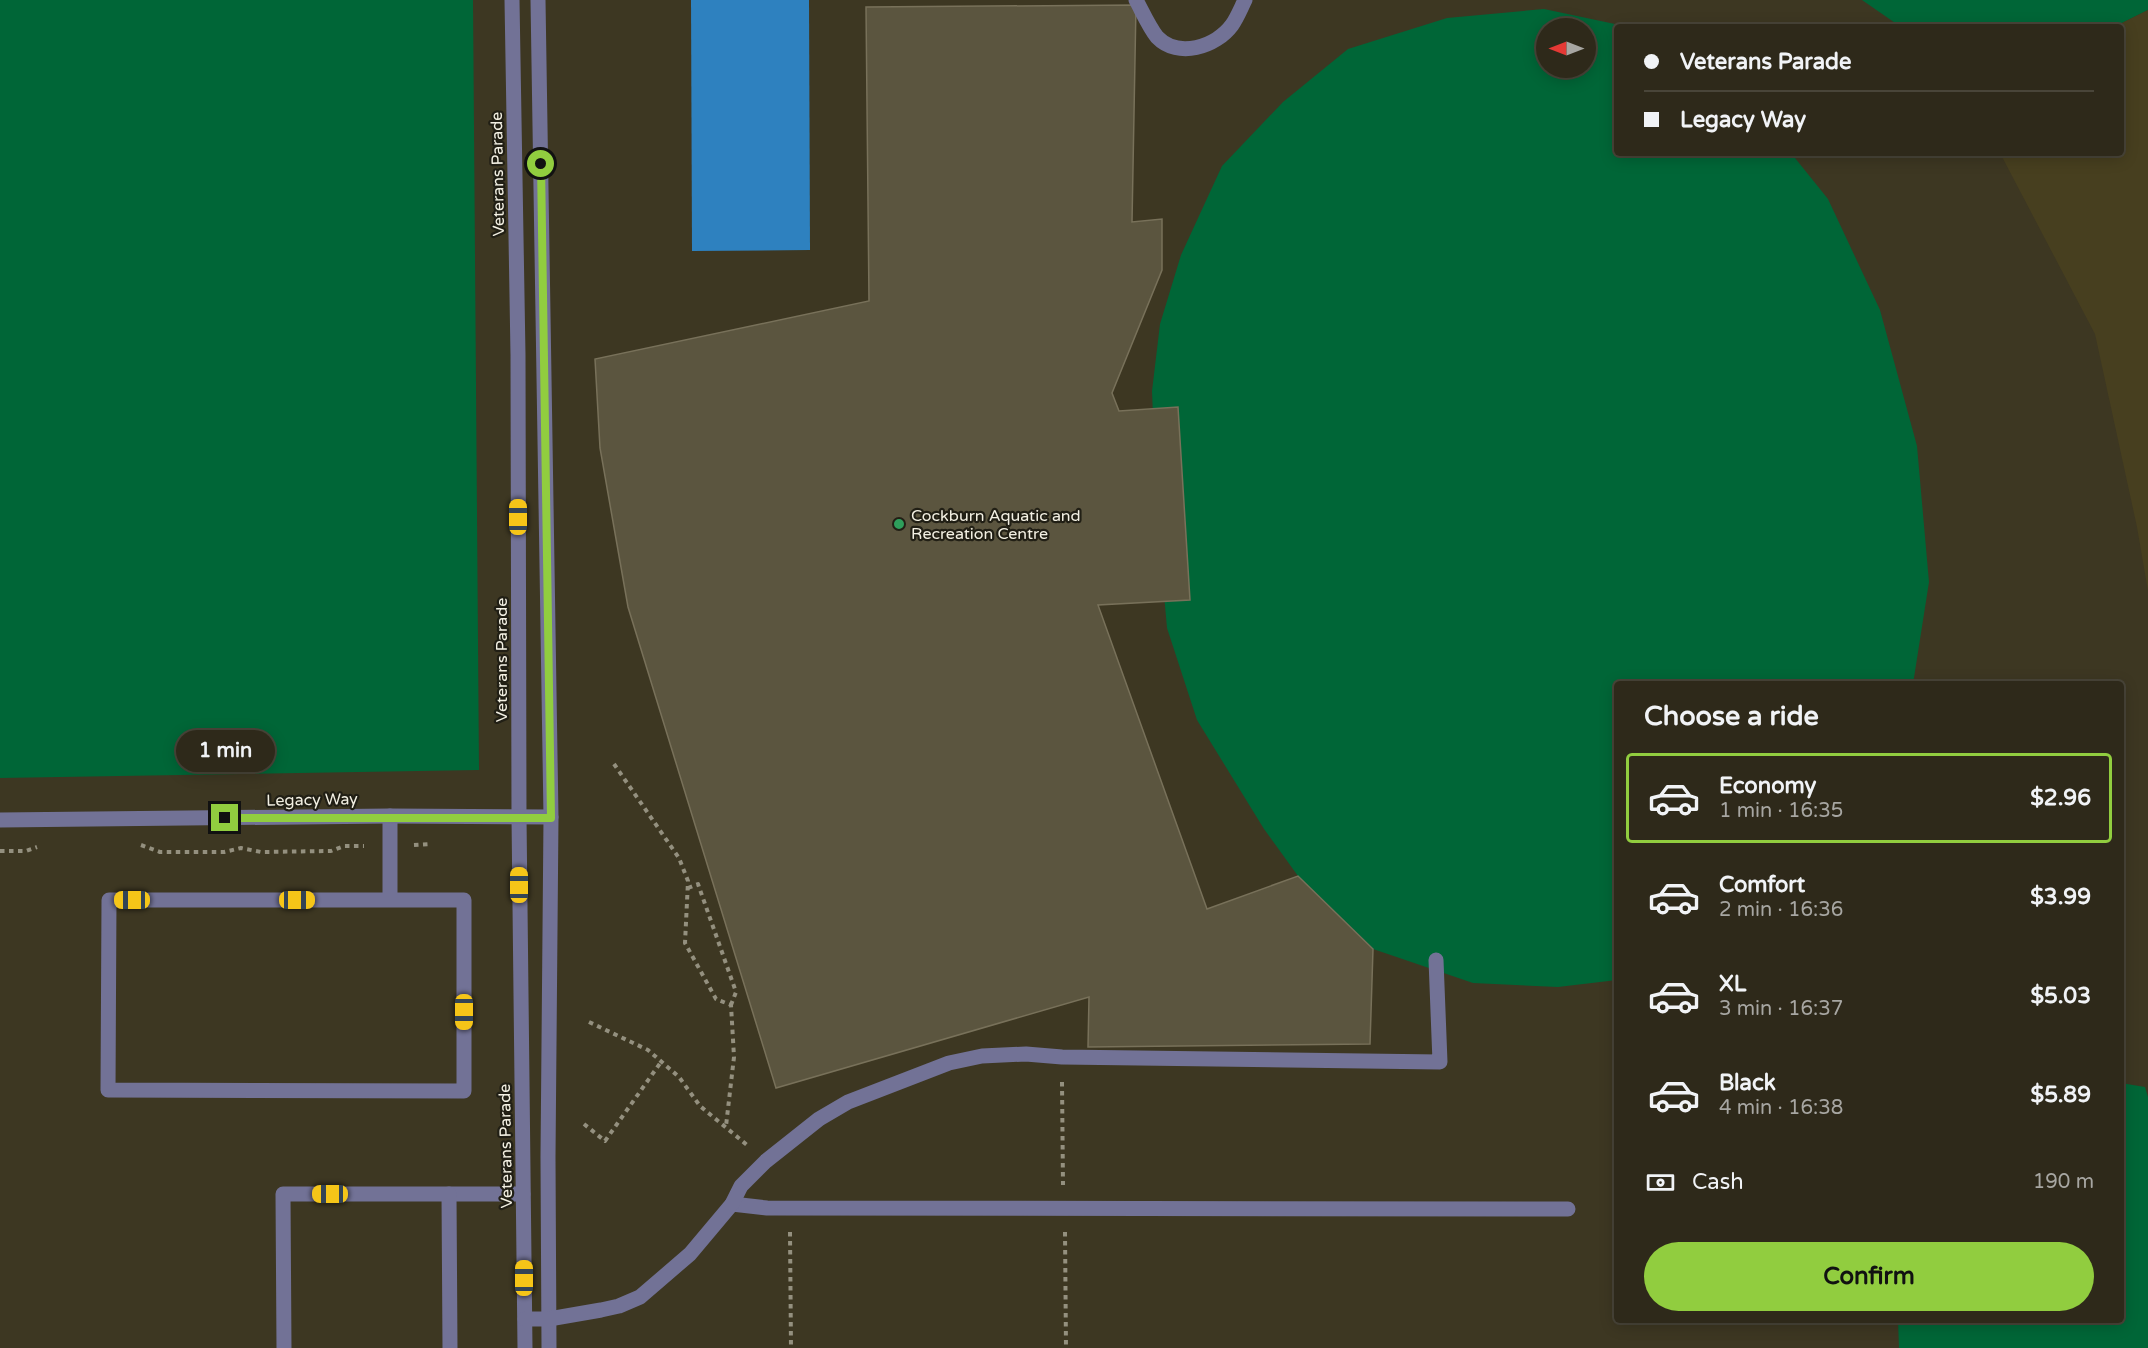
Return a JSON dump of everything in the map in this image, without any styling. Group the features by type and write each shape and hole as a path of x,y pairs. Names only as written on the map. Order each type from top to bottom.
{"street":[{"name":"Veterans Parade","path":"513,0 518,356 519,817 525,1348"},
{"path":"538,0 551,818 549,1348"},
{"path":"1136,0 1158,37 1172,46 1193,49 1212,42 1232,26 1245,0"},
{"name":"Legacy Way","path":"0,820 390,816 551,818"},
{"path":"390,816 390,900"},
{"path":"109,900 390,900 464,900 464,1091 108,1090 109,900"},
{"path":"525,1319 602,1310 640,1297 690,1254 732,1204 741,1186 766,1161 819,1119 848,1102 949,1063 982,1056 1026,1054 1062,1057 1440,1062 1436,960"},
{"path":"284,1348 283,1194 523,1194"},
{"path":"449,1194 450,1348"},
{"path":"732,1204 767,1208 1568,1209"}],"path":[{"path":"614,764 679,858 688,881 685,943 716,999 731,1005"},
{"path":"130,845 142,845 160,852 224,852 241,848 261,852 331,851 344,846 432,844"},
{"path":"0,851 26,851 41,845"},
{"path":"688,888 698,884 736,992 731,1005 734,1057 725,1127"},
{"path":"589,1022 648,1050 679,1077 700,1106 766,1161"},
{"path":"584,1124 605,1141 661,1062"},
{"path":"1062,1077 1063,1179"},
{"path":"790,1208 791,1348"},
{"path":"1065,1208 1066,1348"}],"green space":[{"path":"0,0 473,0 479,770 0,778"},
{"path":"1862,0 2148,0 2148,10 2120,24 1897,24"},
{"path":"1544,9 1586,18 1536,18 1536,78 1596,78 1596,20 1615,24 1614,156 1793,156 1828,199 1880,310 1917,446 1929,582 1913,681 1614,681 1614,980 1558,987 1473,983 1373,949 1298,876 1264,829 1197,720 1167,628 1157,516 1152,391 1160,324 1181,255 1222,166 1283,102 1348,49 1447,18"},
{"path":"2124,1084 2145,1087 2148,1097 2148,1348 1899,1348 1898,1323 2124,1323"}],"sand":[{"path":"2148,10 2148,591 2137,527 2095,334 2002,156 2124,156 2124,24 2120,24"}],"water":[{"path":"691,0 809,0 810,250 692,251"}],"building":[{"name":"Cockburn Aquatic and Recreation Centre","path":"1136,5 1132,222 1162,219 1162,270 1112,393 1119,411 1178,407 1190,600 1098,605 1207,909 1298,876 1373,949 1370,1044 1088,1047 1089,997 776,1088 628,607 600,448 595,359 869,301 866,7"}],"place":[{"name":"Cockburn Aquatic and Recreation Centre","path":"899,524"}],"route":[{"path":"225,818 390,816 551,818 541,164"}]}
